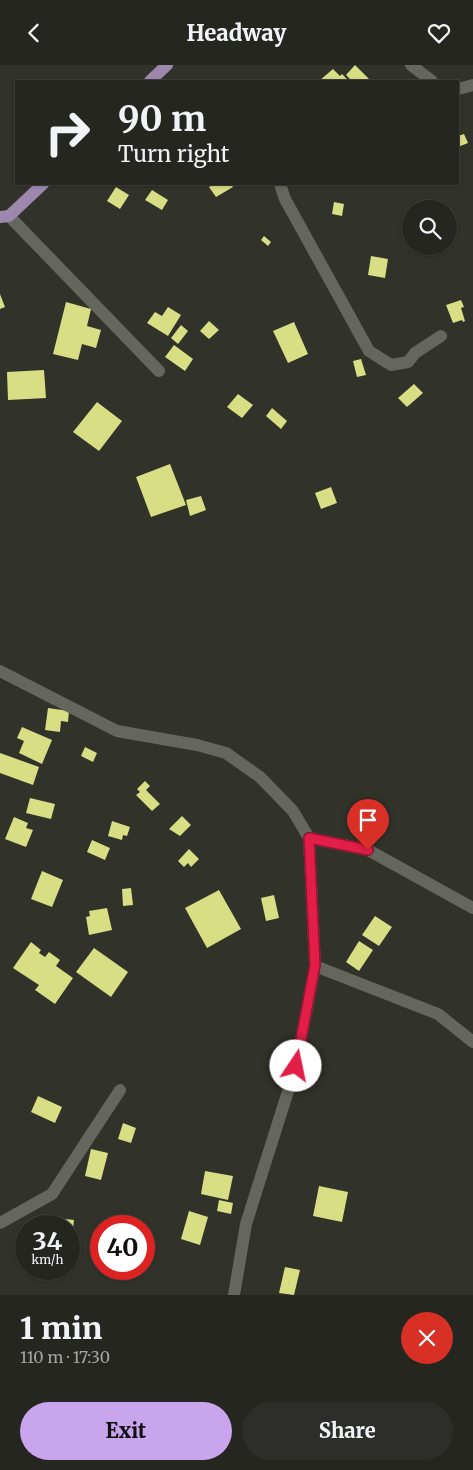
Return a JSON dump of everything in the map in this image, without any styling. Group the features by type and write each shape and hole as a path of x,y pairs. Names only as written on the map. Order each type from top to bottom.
{"main road":[{"path":"151,80 167,65"},
{"path":"4,216 42,185"}],"street":[{"path":"411,65 431,80"},
{"path":"459,89 473,85"},
{"path":"280,185 285,199 369,351 391,365 408,362 415,353 441,336"},
{"path":"4,216 159,371"},
{"path":"0,671 117,731 197,745 226,753 260,777 293,811 309,838 315,965 296,1066 246,1224 234,1295"},
{"path":"309,838 368,850 473,908"},
{"path":"315,965 438,1014 473,1042"},
{"path":"0,1223 52,1194 120,1090"}],"building":[{"path":"355,65 370,80 351,80 346,75"},
{"path":"333,69 340,76 342,74 348,80 320,80"},
{"path":"464,134 468,143 459,147 459,136"},
{"path":"212,185 232,185 233,187 216,197 209,187"},
{"path":"116,187 129,195 120,209 107,201"},
{"path":"152,190 168,200 162,210 145,200"},
{"path":"334,202 344,204 342,216 332,214"},
{"path":"264,236 271,242 268,246 261,240"},
{"path":"371,256 388,259 385,278 368,275"},
{"path":"0,294 5,307 0,309"},
{"path":"461,300 464,307 461,308 465,321 453,323 446,305"},
{"path":"66,302 91,309 87,326 101,330 96,348 82,344 78,360 53,354"},
{"path":"168,307 181,315 168,336 147,323 155,312 162,316"},
{"path":"209,321 219,330 209,339 200,331"},
{"path":"294,322 308,354 288,363 273,331"},
{"path":"181,325 188,331 178,344 171,338"},
{"path":"174,345 193,359 185,371 165,357"},
{"path":"361,359 366,375 357,377 353,361"},
{"path":"44,370 46,398 8,400 7,372"},
{"path":"414,384 423,393 407,407 398,398"},
{"path":"238,394 253,405 242,418 227,407"},
{"path":"97,402 122,421 99,451 73,432"},
{"path":"272,408 287,421 281,429 266,416"},
{"path":"170,464 186,505 151,517 136,477"},
{"path":"331,487 337,503 321,509 315,493"},
{"path":"201,496 206,510 190,516 186,500"},
{"path":"48,708 69,711 68,722 61,721 60,732 45,730"},
{"path":"22,727 52,740 42,764 19,753 24,741 17,738"},
{"path":"85,747 97,753 93,762 81,756"},
{"path":"0,753 39,767 33,785 0,773"},
{"path":"145,781 150,786 146,790 160,804 152,811 136,795 140,792 137,789"},
{"path":"30,798 55,804 51,819 26,813"},
{"path":"182,816 191,825 180,836 169,829"},
{"path":"14,817 28,823 26,828 33,830 26,847 5,839"},
{"path":"112,821 130,827 127,836 123,835 122,840 108,836"},
{"path":"92,840 110,848 105,860 87,852"},
{"path":"189,849 199,859 191,867 188,863 184,867 178,861"},
{"path":"42,871 63,880 52,907 31,899"},
{"path":"131,888 133,905 123,906 122,889"},
{"path":"219,890 241,929 207,948 185,908"},
{"path":"274,895 279,918 266,921 261,898"},
{"path":"107,908 112,930 89,935 86,917 90,916 89,911"},
{"path":"375,916 392,927 379,946 362,935"},
{"path":"359,941 373,950 359,971 346,962"},
{"path":"31,942 41,950 39,953 45,957 49,952 60,960 56,966 73,978 55,1004 35,990 39,985 13,968"},
{"path":"94,948 128,972 111,997 76,972"},
{"path":"38,1096 62,1107 55,1123 31,1112"},
{"path":"123,1123 136,1128 131,1143 118,1139"},
{"path":"91,1149 108,1153 101,1180 85,1176"},
{"path":"205,1171 233,1176 228,1200 201,1194"},
{"path":"319,1186 348,1192 342,1222 313,1216"},
{"path":"219,1200 233,1203 231,1214 217,1211"},
{"path":"189,1211 208,1217 200,1245 181,1239"},
{"path":"285,1267 300,1270 294,1295 279,1293"}],"route":[{"path":"296,1066 315,965 309,838 368,850"}]}
